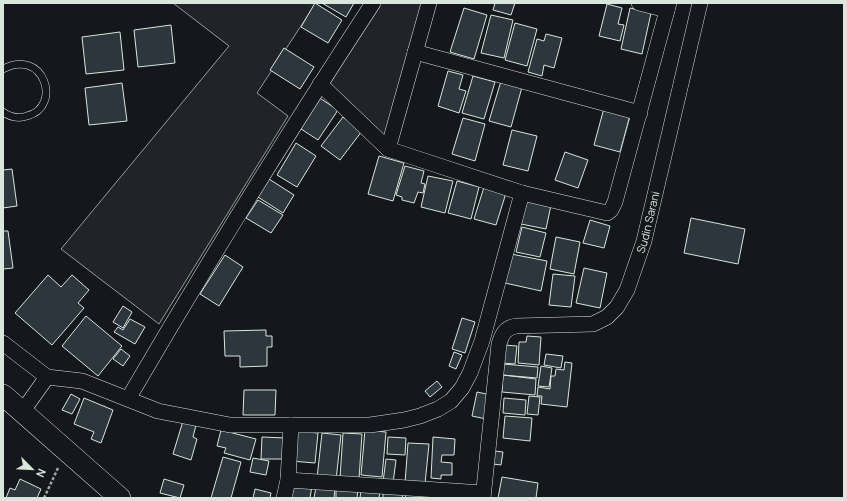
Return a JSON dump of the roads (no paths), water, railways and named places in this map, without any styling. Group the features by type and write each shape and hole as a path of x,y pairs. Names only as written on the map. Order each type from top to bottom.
{"street":[{"path":"128,399 177,315 320,84 373,3"},
{"path":"388,149 429,3"},
{"path":"320,84 388,149 522,193 607,213 611,210 615,202 668,7 639,3"},
{"name":"Sudin Sarani","path":"483,496 499,344 504,332 512,327 593,324 607,317 617,307 627,290 644,241 700,3"},
{"path":"415,52 640,113"},
{"path":"3,343 47,377 82,382 158,412 230,425 370,425 404,420 438,409 451,401 462,388 470,373 482,341 522,193"},
{"path":"22,412 47,377"},
{"path":"3,396 120,498"},
{"path":"284,498 288,480 291,425"},
{"path":"288,480 483,496"}],"lane":[{"path":"3,69 16,64 30,65 40,74 46,87 46,96 42,105 29,116 12,117 3,112"}]}
